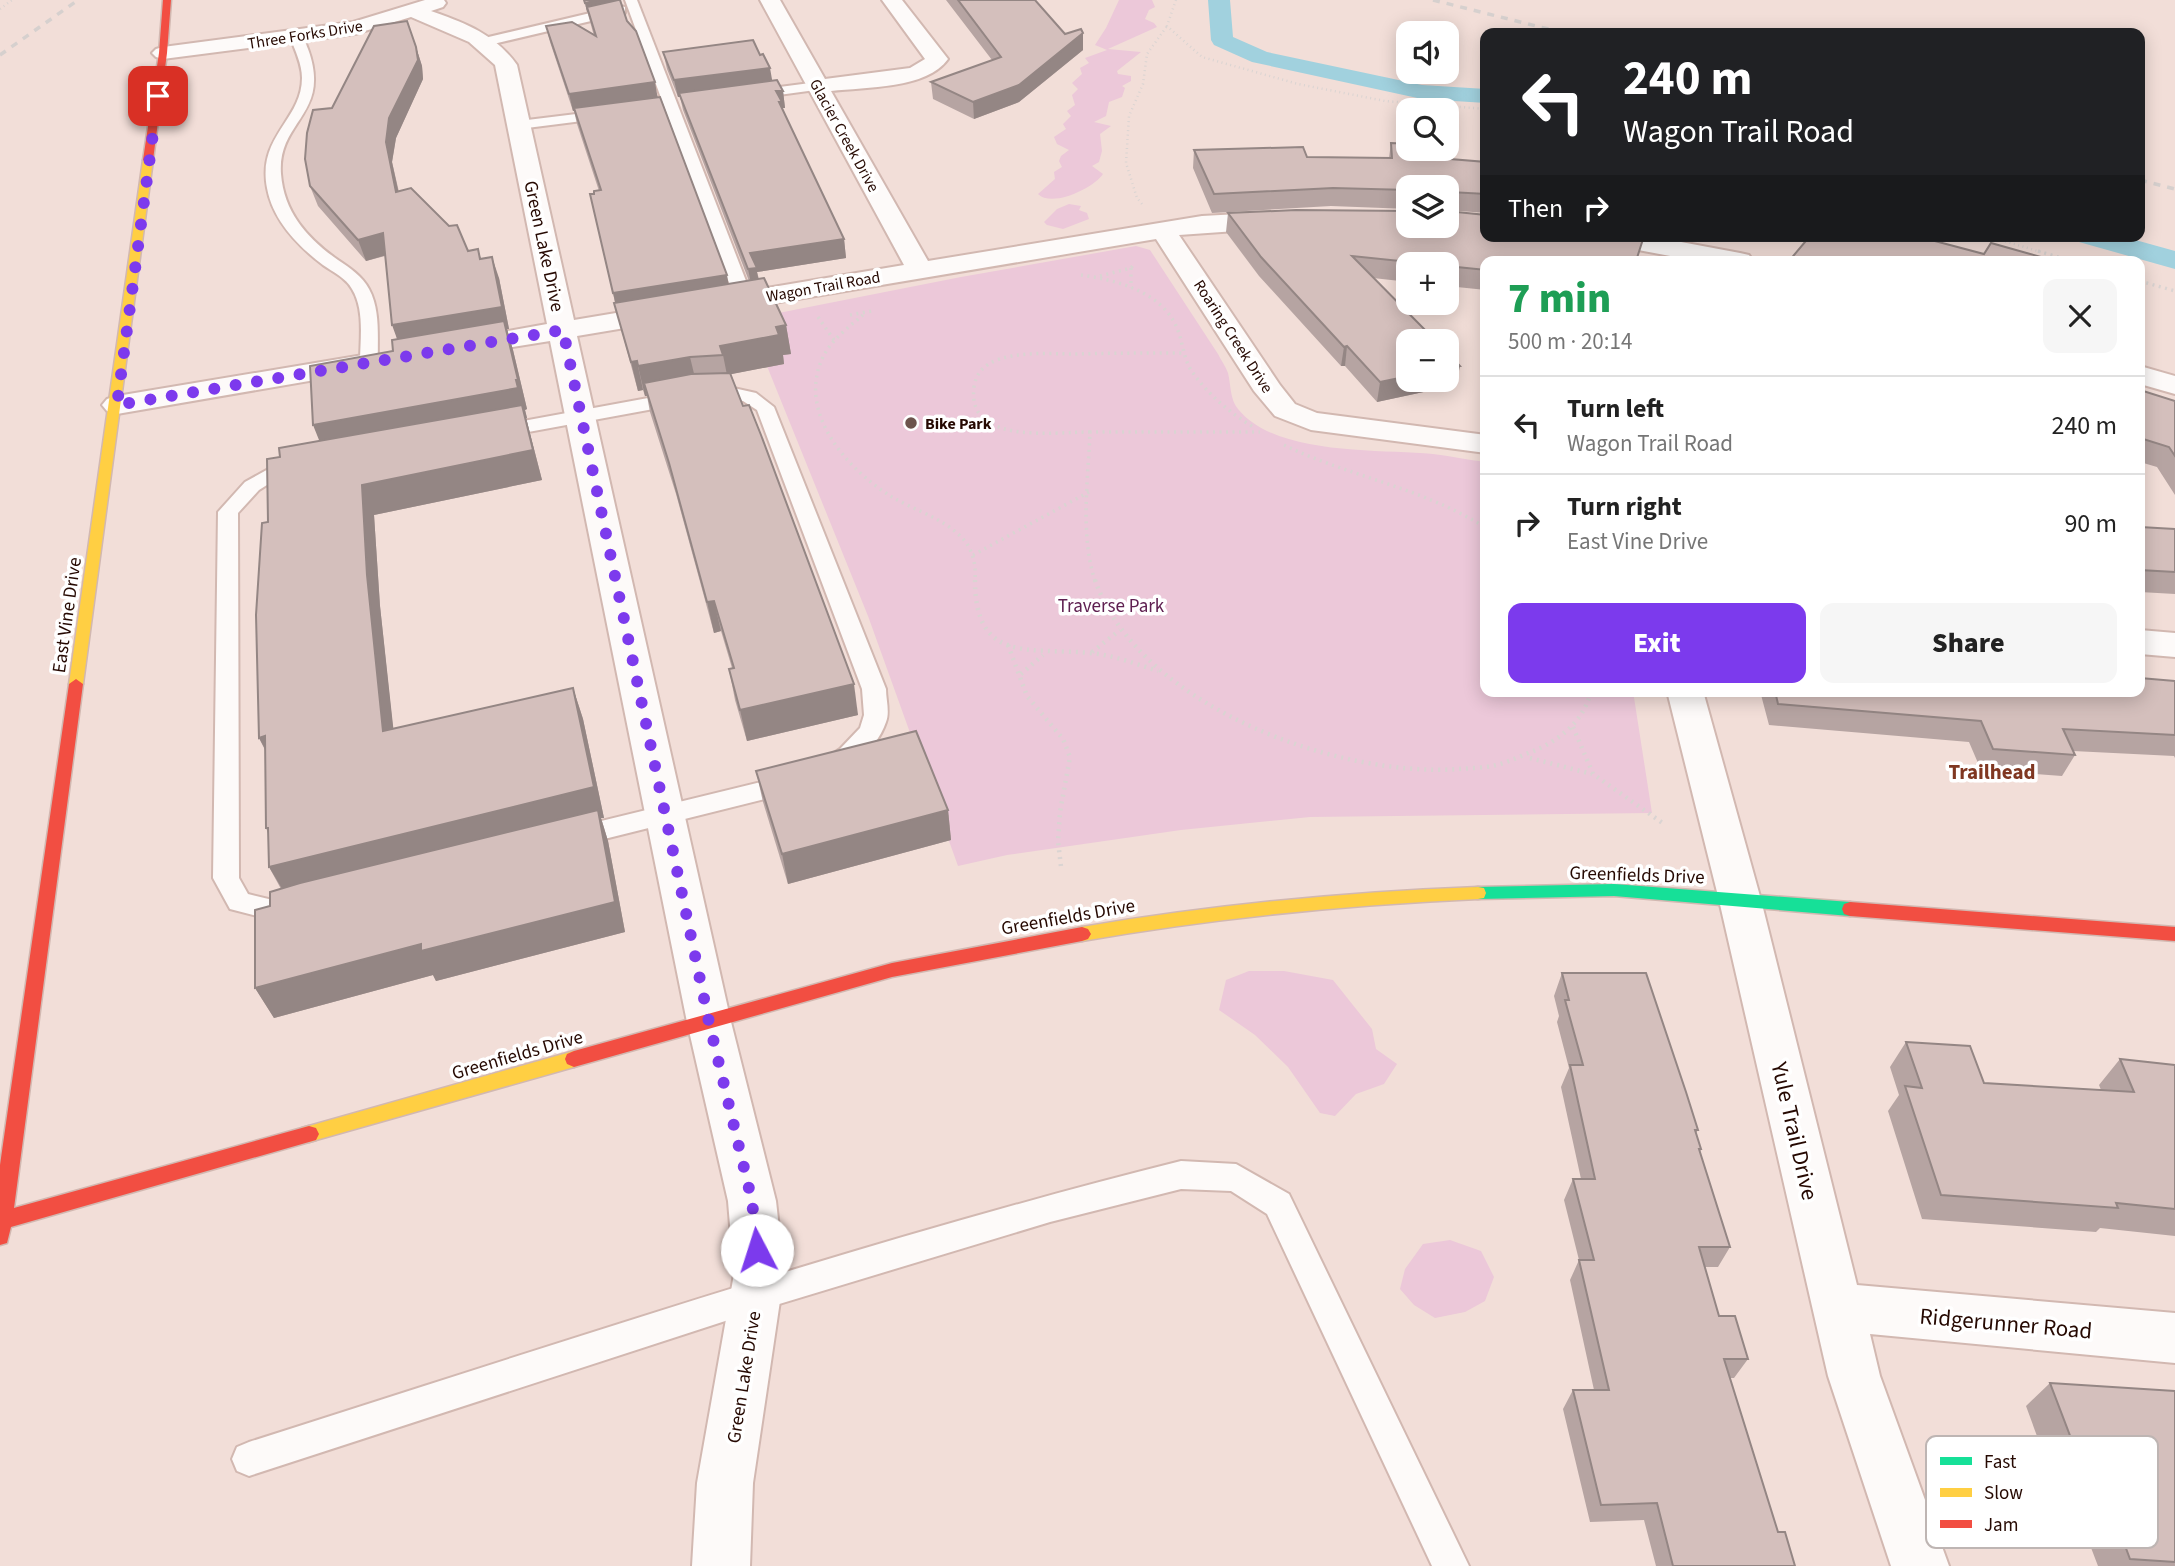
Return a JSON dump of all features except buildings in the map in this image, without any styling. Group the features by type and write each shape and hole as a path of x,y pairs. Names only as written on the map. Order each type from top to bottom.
{"street":[{"name":"East Vine Drive","path":"1,1228 117,405 163,53 167,0"},
{"name":"Glacier Creek Drive","path":"771,0 920,270"},
{"path":"818,86 914,74 933,65 937,59 935,55 928,50 892,0"},
{"name":"Three Forks Drive","path":"163,53 355,28 428,6"},
{"name":"Green Lake Drive","path":"428,6 485,42 498,52 506,65 709,1022 752,1201 759,1274 725,1483 721,1566"},
{"name":"Wagon Trail Road","path":"434,352 1202,224 1306,219"},
{"name":"Roaring Creek Drive","path":"1163,230 1269,391 1285,410 1311,421 1480,443"},
{"path":"1633,242 1697,256"},
{"path":"117,405 382,360"},
{"path":"2145,376 2175,385"},
{"path":"2145,642 2175,645"},
{"name":"Yule Trail Drive","path":"1687,697 1740,900 1854,1376 1920,1566"},
{"name":"Greenfields Drive","path":"1,1228 892,970 1142,923 1378,896 1614,890 2175,934"},
{"name":"Ridgerunner Road","path":"1837,1307 2175,1338"}],"lane":[{"path":"485,42 633,3 744,299"},
{"path":"297,37 309,79 304,100 275,147 272,165 274,187 281,208 295,230 310,247 351,276 362,290 382,360"},
{"path":"738,97 818,86"},
{"path":"519,125 630,111"},
{"path":"729,393 749,397 765,407 874,689 875,721 861,743 833,767 813,778 315,901 281,912 239,902 226,878 228,512 252,486 272,473 580,417 696,395 729,393"},
{"path":"250,1459 755,1296 1050,1208 1181,1175 1236,1178 1278,1204 1451,1566"}],"path":[{"path":"0,9 12,0"},
{"path":"1163,230 1137,198 1126,163 1129,116 1143,84 1147,54 1167,26 1177,0"},
{"path":"1167,26 1202,57 1298,83 1385,101 1480,109"},
{"path":"2008,242 2054,256"},
{"path":"1131,268 1131,288"},
{"path":"1076,275 1099,277 1131,288 1158,303 1174,321 1180,334 1182,353 1191,370 1217,402 1253,427"},
{"path":"2145,282 2175,291"},
{"path":"875,309 834,340 821,360 816,384 819,409 833,445 866,480 958,533 976,564 973,599 976,614 987,630 1008,645 1043,654 1091,653 1159,671"},
{"path":"841,315 865,314"},
{"path":"829,316 817,317 834,340"},
{"path":"1182,353 1027,354 1002,358 984,366 976,374 973,403 979,417 999,427 1021,430 1262,432"},
{"path":"1090,432 1090,563 1100,595 1120,630 1159,671 1216,709 1254,728 1345,759 1449,772 1493,767 1529,757 1573,727 1588,697"},
{"path":"1279,442 1337,468 1432,499 1480,524"},
{"path":"973,555 1089,492"},
{"path":"1091,653 1120,630"},
{"path":"1008,645 1027,696 1062,739 1070,757 1060,812 1058,841 1061,867"},
{"path":"1021,674 1043,654"},
{"path":"1573,727 1593,774"},
{"path":"1529,757 1593,774 1664,824"}],"green space":[{"path":"1119,0 1152,0 1155,7 1149,10 1145,19 1157,27 1108,49 1141,52 1117,71 1118,74 1131,76 1131,81 1122,86 1125,88 1122,97 1109,102 1106,116 1094,122 1111,126 1100,134 1102,151 1099,162 1092,166 1103,174 1082,190 1062,198 1044,198 1038,194 1055,179 1054,172 1062,167 1059,161 1061,156 1069,150 1057,144 1054,137 1066,129 1063,124 1071,116 1067,111 1075,105 1072,95 1078,89 1072,83 1082,74 1080,68 1089,63 1085,58 1107,50 1095,45"},
{"path":"1069,204 1081,206 1079,210 1087,213 1089,219 1063,229 1044,222 1057,209"},
{"name":"Traverse Park","path":"1136,246 1150,250 1225,366 1235,405 1255,424 1302,443 1357,450 1433,454 1480,461 1480,697 1634,697 1652,813 1310,817 1181,830 1007,855 958,866 868,616 748,319"},
{"path":"1249,971 1284,971 1333,980 1372,1029 1376,1049 1397,1064 1384,1084 1356,1094 1335,1116 1320,1113 1288,1067 1255,1035 1219,1010 1226,980"},
{"path":"1450,1240 1481,1251 1494,1277 1485,1301 1465,1312 1435,1318 1414,1305 1400,1289 1405,1269 1423,1244"}],"waterway":[{"path":"1219,0 1222,40 1260,57 1422,92 1480,96"},
{"path":"2110,242 2175,260"}],"railway":[{"path":"0,55 78,0"},
{"path":"1433,0 1544,28"},
{"path":"2145,181 2175,189"}],"traffic: fast":[{"path":"1478,893 1614,890 1850,909"}],"traffic: slow":[{"path":"76,684 148,160"},
{"path":"1082,934 1279,906 1478,893"},
{"path":"309,1134 574,1059"}],"traffic: jam":[{"path":"148,160 163,53 167,0"},
{"path":"0,1236 76,684"},
{"path":"1850,909 2175,934"},
{"path":"574,1059 892,970 1082,934"},
{"path":"2,1220 309,1134"}],"place":[{"name":"Bike Park","path":"911,423"}],"district":[{"name":"Trailhead","path":"1992,772"}],"route":[{"path":"158,96 117,405 563,330 709,1022 752,1201 757,1250"}]}
